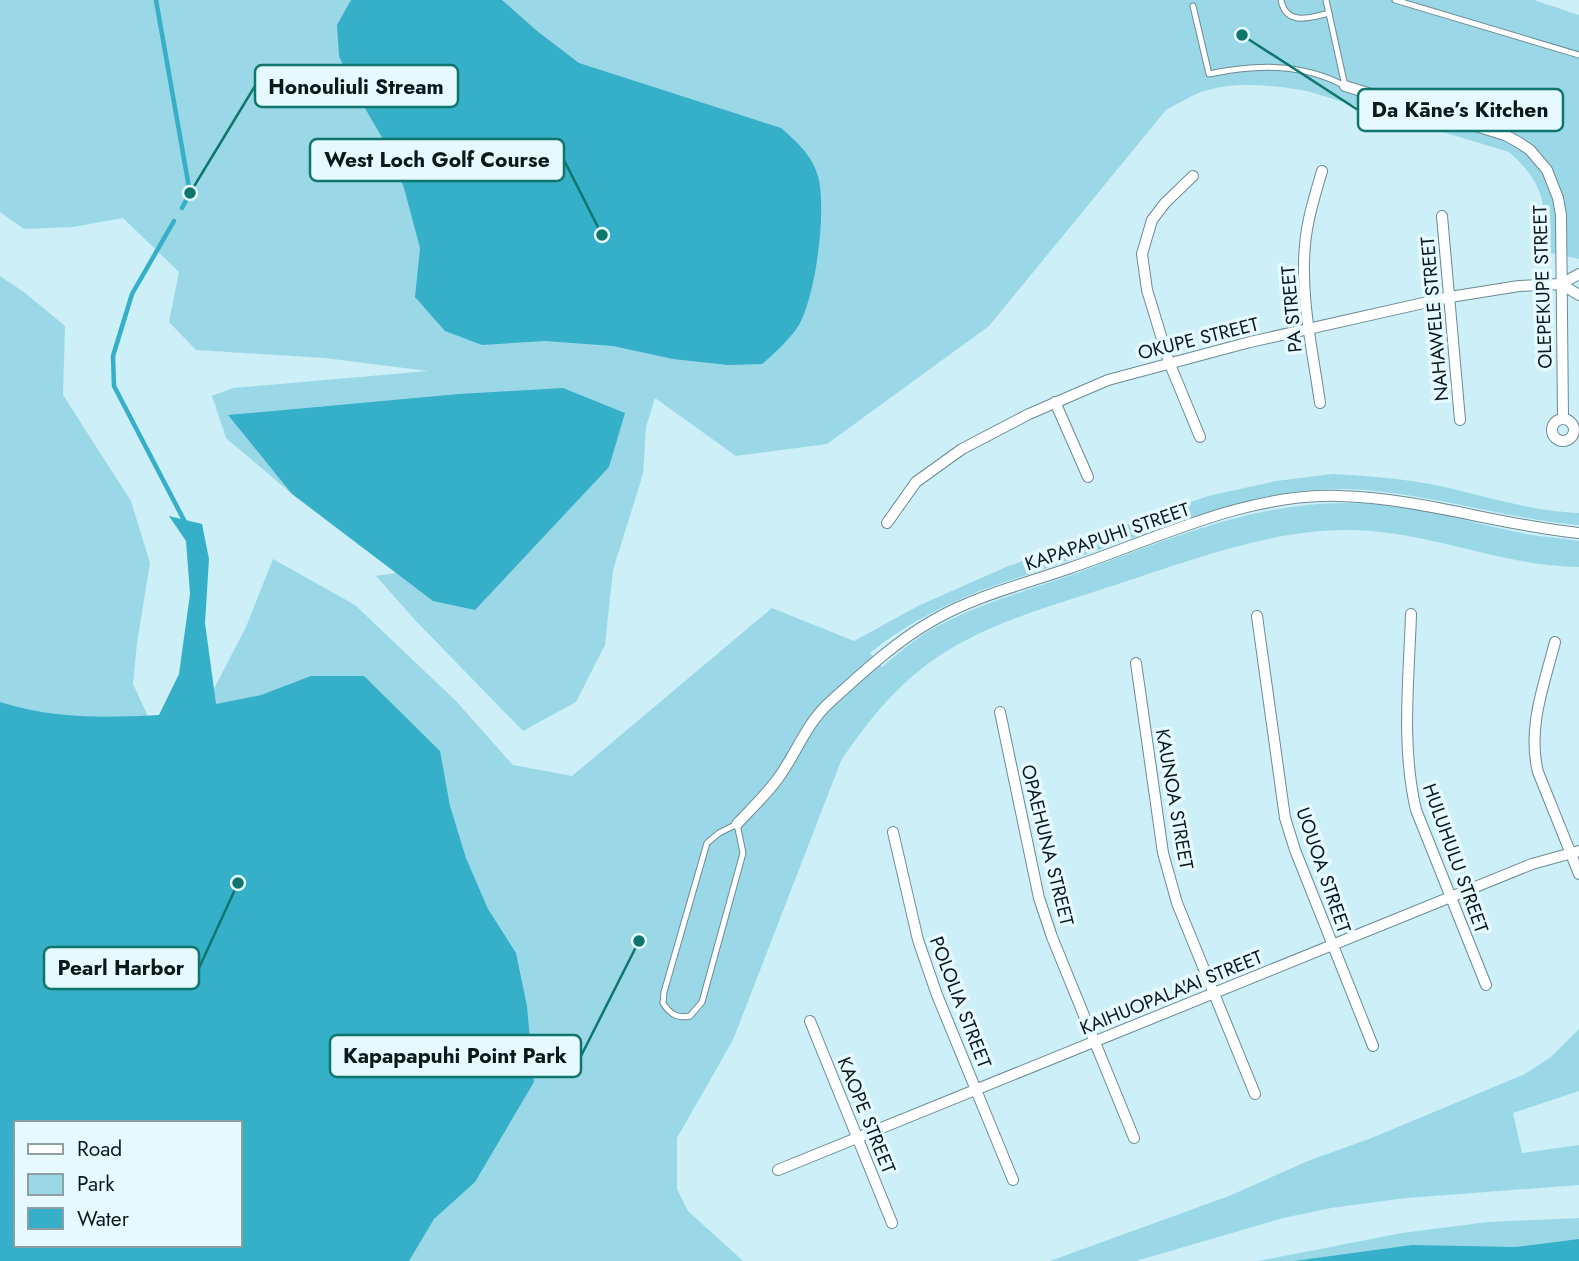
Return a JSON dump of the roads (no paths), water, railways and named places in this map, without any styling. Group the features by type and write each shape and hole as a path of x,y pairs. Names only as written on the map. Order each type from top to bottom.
{"street":[{"name":"OLEPEKUPE STREET","path":"1345,86 1505,135 1530,150 1547,170 1558,198 1561,215 1563,418"},
{"name":"PA STREET","path":"1320,404 1305,297 1305,242 1322,171"},
{"path":"1193,176 1152,220 1142,254 1147,290 1169,362 1200,437"},
{"name":"NAHAWELE STREET","path":"1443,216 1460,419"},
{"name":"OKUPE STREET","path":"887,523 916,482 962,449 1055,402 1108,380 1169,362 1309,328 1450,297 1519,286 1561,284 1579,274"},
{"path":"1561,284 1579,295"},
{"path":"1055,402 1088,477"},
{"name":"KAPAPAPUHI STREET","path":"737,824 779,778 814,720 828,704 897,645 931,621 998,592 1196,523 1278,501 1336,496 1409,503 1509,523 1579,533"},
{"name":"HULUHULU STREET","path":"1411,614 1407,745 1410,785 1416,810 1486,985"},
{"name":"UOUOA STREET","path":"1256,616 1285,818 1295,850 1373,1046"},
{"path":"1555,642 1535,721 1533,749 1538,772 1575,852 1579,874"},
{"name":"KAUNOA STREET","path":"1136,663 1163,853 1177,903 1255,1094"},
{"name":"OPAEHUNA STREET","path":"1000,712 1039,898 1052,937 1135,1138"},
{"name":"POLOLIA STREET","path":"893,832 918,940 937,995 1013,1180"},
{"name":"KAIHUOPALA'AI STREET","path":"778,1170 1532,864 1575,852"},
{"name":"KAOPE STREET","path":"810,1021 892,1223"}],"lane":[{"path":"1281,0 1283,9 1293,18 1306,19 1329,13"},
{"path":"1326,0 1345,86"},
{"path":"1395,0 1579,55"},
{"path":"1193,6 1209,74 1253,66 1276,66 1331,78 1345,86"},
{"path":"737,824 743,853 702,1002 691,1016 682,1018 673,1015 663,1003 664,992 707,843 737,824"}],"water":[{"path":"351,0 502,0 579,63 781,128 811,159 820,187 821,227 815,272 811,293 799,325 782,346 762,364 728,365 673,359 613,346 545,341 482,345 445,331 415,297 420,248 404,188 388,148 351,84 339,56 337,25"},
{"path":"563,388 625,413 609,467 475,610 433,601 292,494 228,415 459,394"},
{"path":"169,516 202,524 209,559 205,623 216,704 261,695 311,676 364,676 440,751 450,806 466,858 488,909 516,953 527,1006 534,1082 475,1182 434,1219 409,1261 0,1261 0,702 40,712 79,716 159,715 179,674 190,594 186,541"},
{"path":"1579,1239 1579,1261 1294,1261 1412,1245 1515,1247"}],"waterway":[{"path":"156,0 190,193 182,208"},
{"path":"174,221 132,294 113,356 114,386 186,524"}],"place":[{"name":"Da Kāne’s Kitchen","path":"1242,35"},
{"name":"Honouliuli Stream","path":"190,193"},
{"name":"West Loch Golf Course","path":"602,235"},
{"name":"Pearl Harbor","path":"238,883"},
{"name":"Kapapapuhi Point Park","path":"639,941"}]}
